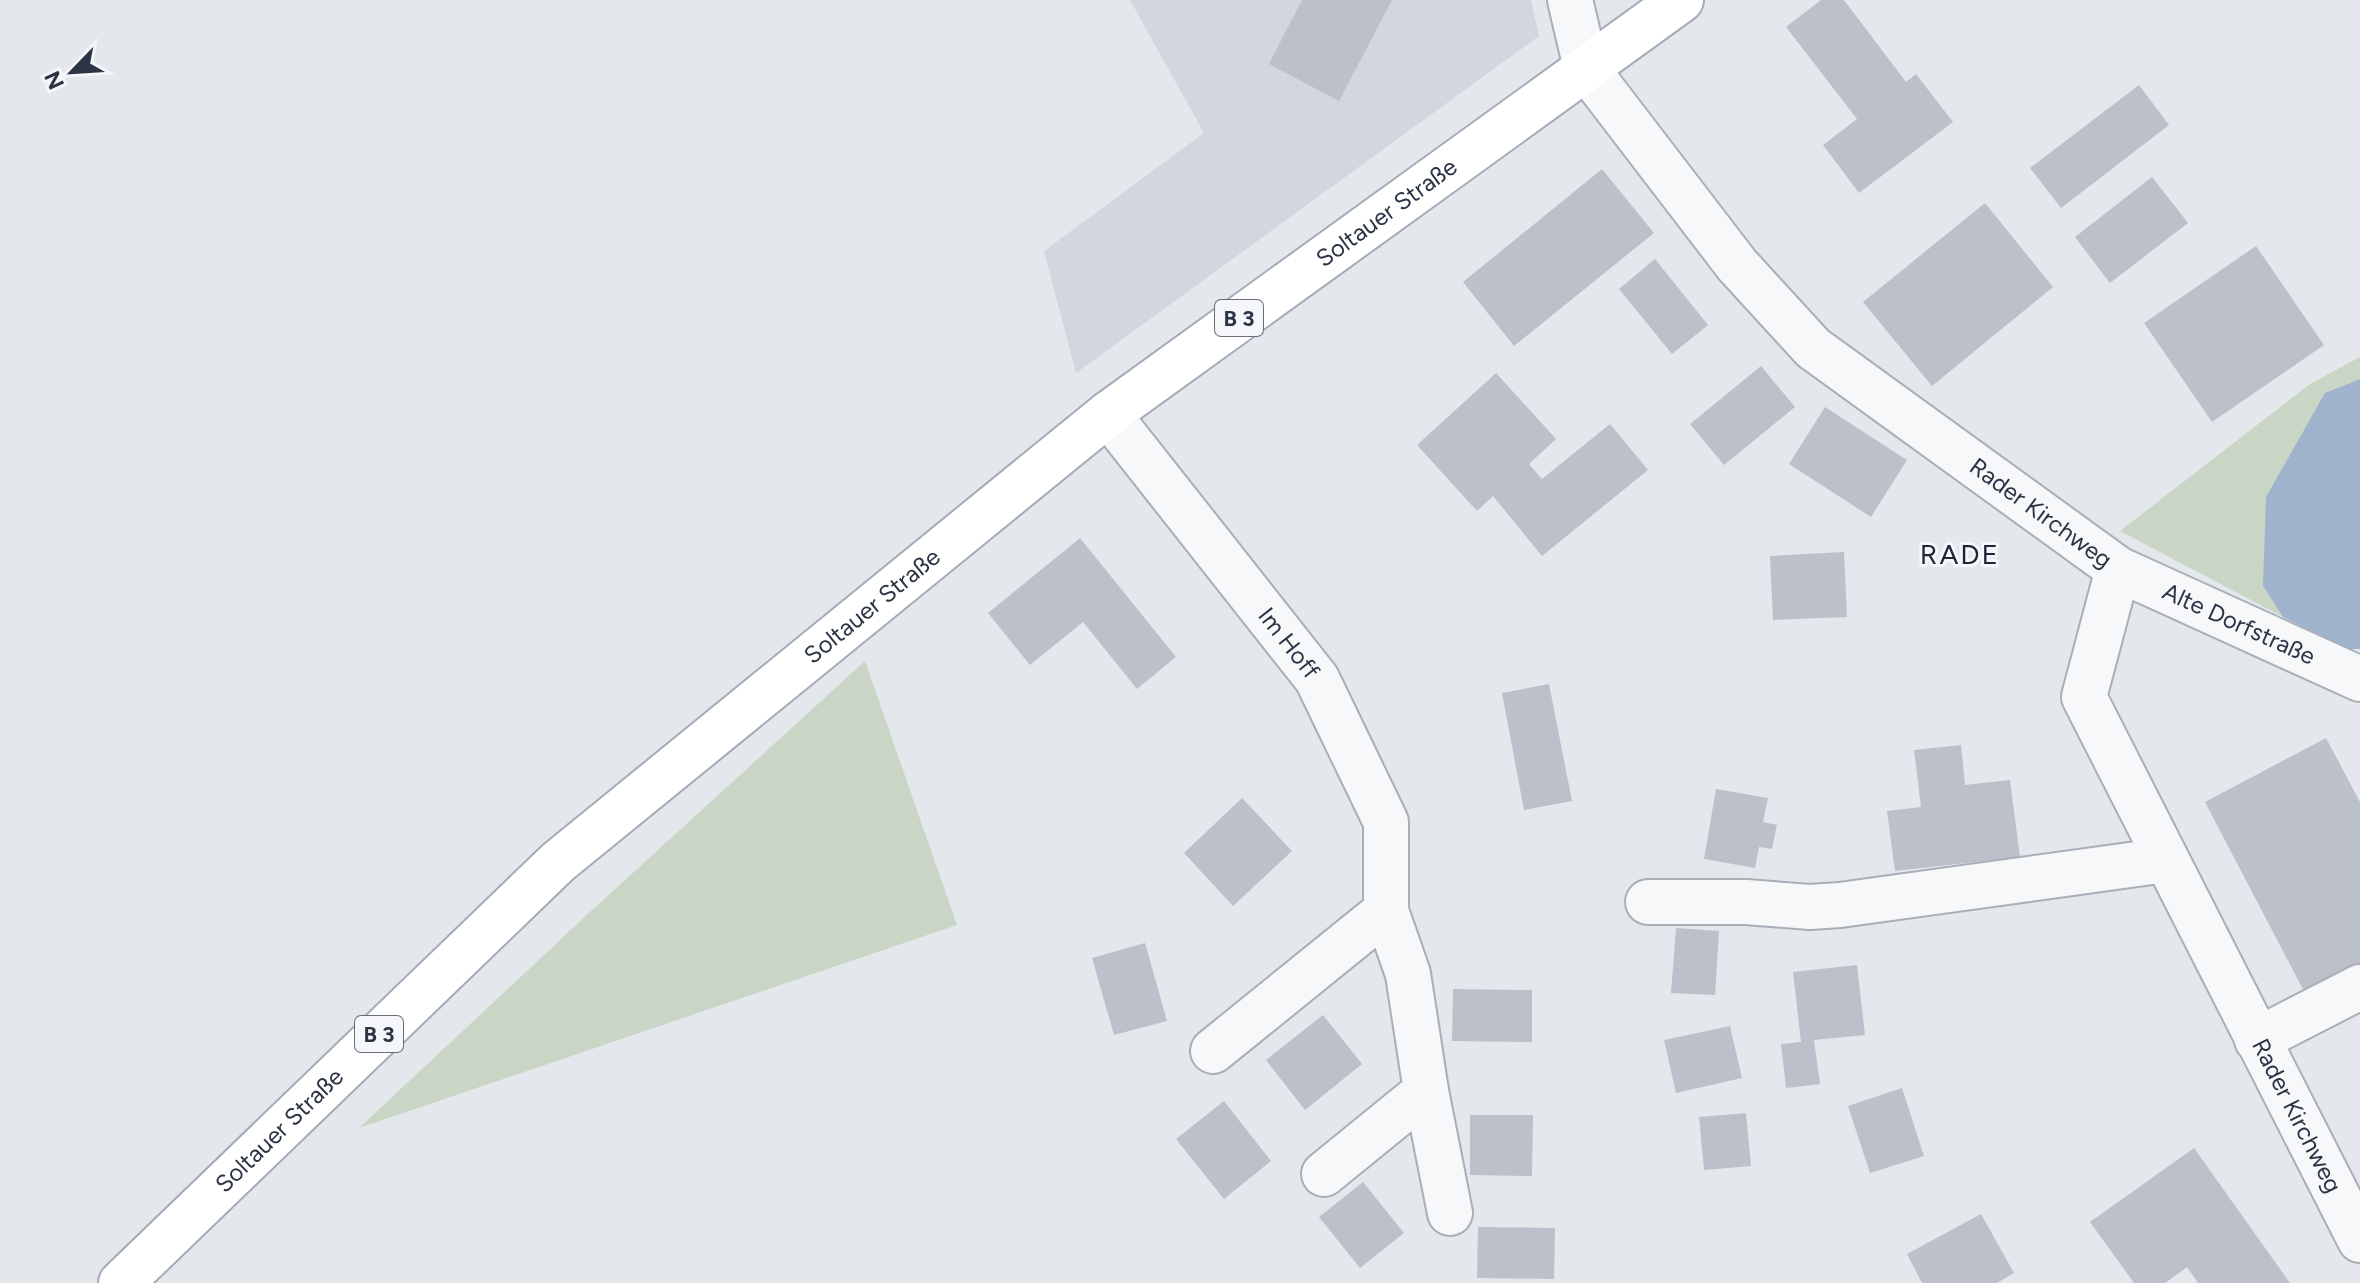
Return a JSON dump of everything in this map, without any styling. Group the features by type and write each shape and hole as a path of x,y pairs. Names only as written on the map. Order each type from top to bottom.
{"main road":[{"name":"Soltauer Straße","path":"121,1283 558,862 1108,414 1681,0"}],"street":[{"path":"1570,0 1586,68"},
{"name":"Rader Kirchweg","path":"1586,68 1737,265 1813,348 2118,569 2084,697 2257,1040 2355,1222"},
{"name":"Im Hoff","path":"1108,414 1317,679 1386,822 1386,911 1408,974 1426,1091 1450,1213"},
{"name":"Alte Dorfstraße","path":"2118,569 2360,679"},
{"path":"1648,902 1746,902 1810,907 1840,905 2166,860"},
{"path":"1213,1051 1386,911"},
{"path":"2257,1040 2360,987"},
{"path":"1324,1174 1426,1091"}],"shaded area":[{"path":"1130,0 1531,0 1539,36 1076,373 1044,251 1204,133"}],"green space":[{"path":"2360,357 2360,379 2325,393 2263,586 2283,617 2120,531 2310,384"},
{"path":"865,661 957,925 359,1128 590,912"}],"water":[{"path":"2360,379 2360,649 2347,649 2283,617 2263,586 2266,497 2325,393"}],"building":[{"path":"1302,0 1392,0 1339,101 1269,64"},
{"path":"1821,0 1844,0 1906,82 1916,74 1953,122 1859,193 1823,145 1857,119 1786,27"},
{"path":"2139,85 2169,125 2061,208 2030,168"},
{"path":"1602,169 1654,233 1514,346 1463,282"},
{"path":"2152,177 2188,223 2110,283 2075,237"},
{"path":"1985,203 2053,287 1932,386 1863,302"},
{"path":"2256,246 2324,345 2212,422 2144,323"},
{"path":"1655,259 1708,325 1672,354 1619,289"},
{"path":"1761,366 1795,407 1724,465 1690,424"},
{"path":"1496,373 1556,439 1529,464 1542,479 1610,424 1648,470 1542,556 1493,496 1477,511 1417,445"},
{"path":"1825,407 1907,460 1871,517 1789,464"},
{"path":"1080,538 1176,657 1137,689 1083,622 1030,665 988,613"},
{"path":"1844,552 1847,617 1773,620 1770,556"},
{"path":"1549,684 1572,801 1524,810 1502,693"},
{"path":"2326,738 2360,802 2360,969 2307,997 2205,802"},
{"path":"1961,745 1965,785 2010,780 2020,857 1895,871 1887,811 1921,807 1914,750"},
{"path":"1716,789 1768,798 1763,822 1777,825 1772,849 1759,847 1755,868 1704,859"},
{"path":"1242,798 1292,851 1233,906 1184,853"},
{"path":"1676,928 1719,931 1715,995 1671,993"},
{"path":"1145,943 1167,1021 1114,1035 1092,958"},
{"path":"1857,965 1865,1035 1814,1040 1820,1084 1786,1088 1781,1044 1801,1042 1793,972"},
{"path":"1453,989 1532,990 1532,1042 1452,1041"},
{"path":"1323,1015 1362,1064 1305,1110 1266,1060"},
{"path":"1730,1026 1742,1078 1676,1093 1664,1040"},
{"path":"1902,1088 1924,1156 1870,1173 1848,1106"},
{"path":"1224,1101 1271,1161 1224,1199 1176,1139"},
{"path":"1746,1113 1751,1166 1704,1170 1699,1117"},
{"path":"1470,1115 1533,1115 1532,1176 1470,1175"},
{"path":"2194,1148 2290,1283 2198,1283 2187,1267 2165,1283 2134,1283 2090,1222"},
{"path":"1363,1182 1404,1233 1360,1268 1319,1217"},
{"path":"1981,1214 2014,1273 1997,1283 1922,1283 1907,1254"},
{"path":"1478,1227 1555,1228 1554,1279 1477,1278"}],"district":[{"name":"RADE","path":"1960,554"}]}
